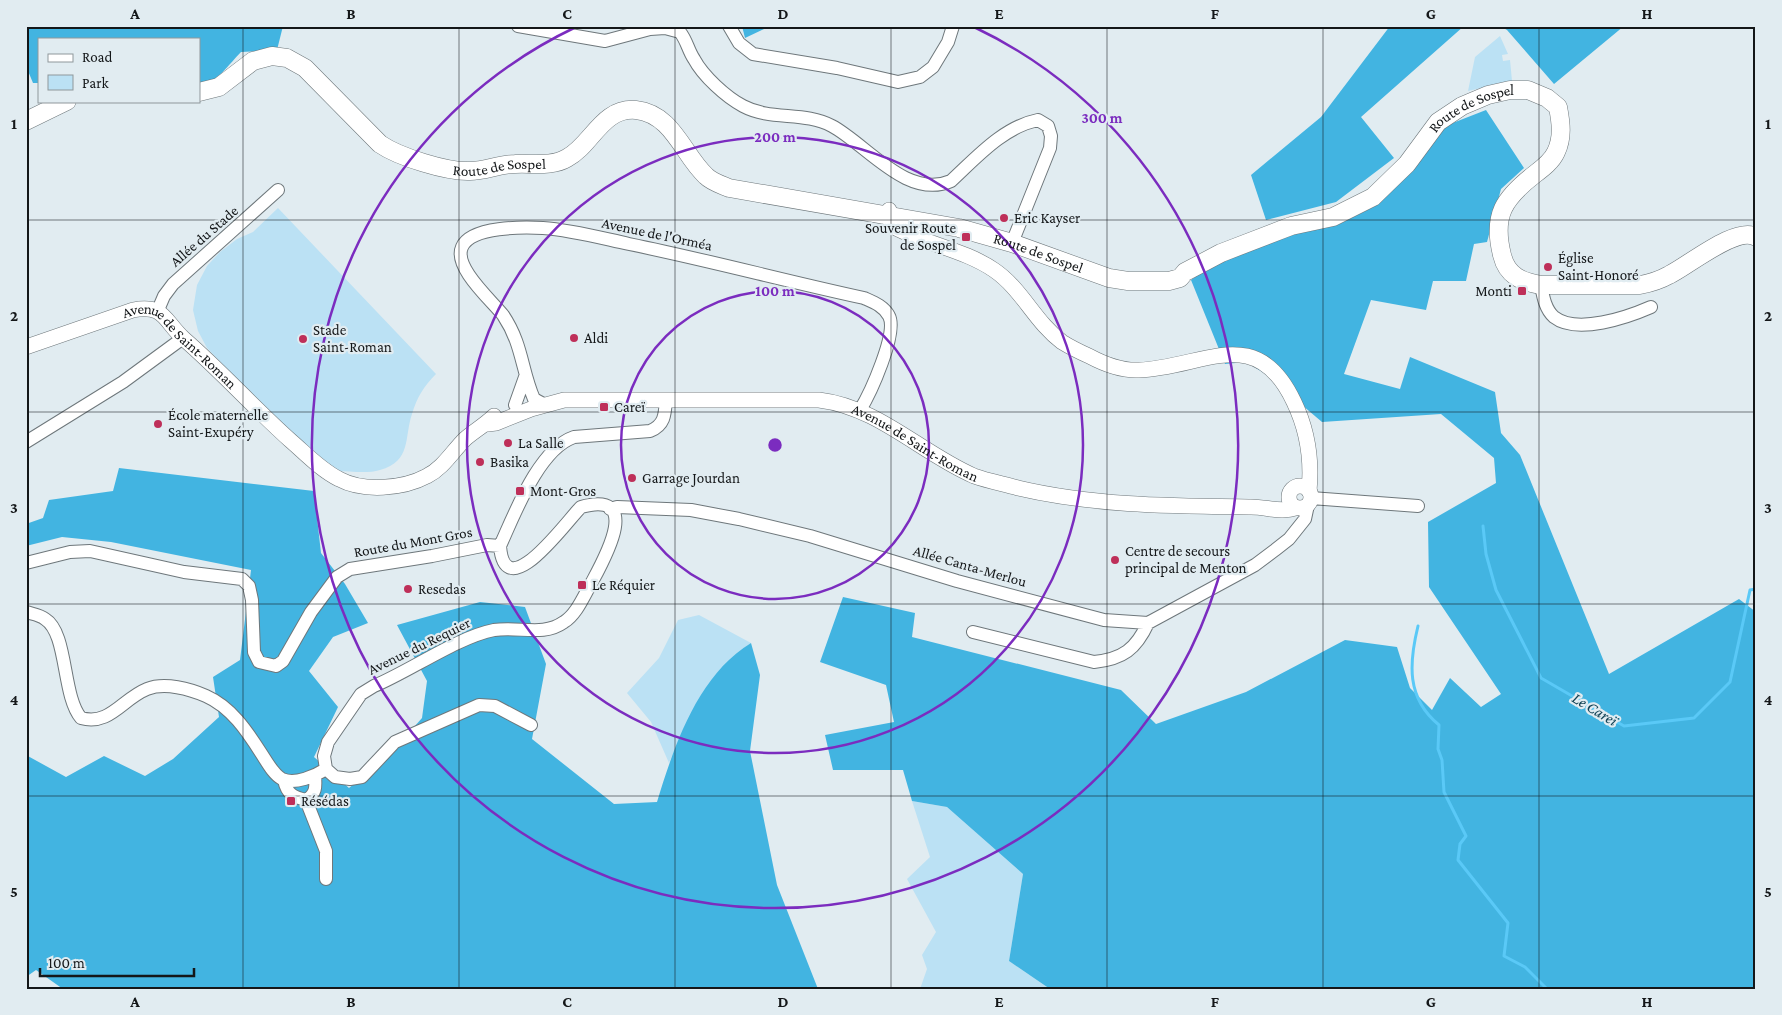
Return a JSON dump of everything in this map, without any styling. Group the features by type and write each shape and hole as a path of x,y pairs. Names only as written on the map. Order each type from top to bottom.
{"main road":[{"name":"Route de Sospel","path":"200,92 219,87 253,61 272,56 287,58 305,68 388,150 405,157 461,171 504,165 559,162 575,153 606,120 624,112 642,111 666,124 707,178 729,188 888,213 1013,240 1090,273 1128,281 1169,281 1180,278 1185,272 1221,253 1291,226 1333,217 1354,208 1373,197 1400,171 1438,122 1462,106 1488,94 1510,90 1528,90 1546,98 1558,107 1562,137 1556,154 1545,166 1517,188 1503,205 1498,222 1498,238 1503,259 1510,273 1526,283 1542,285 1640,285 1656,281 1728,239 1744,234 1756,237"},
{"path":"26,121 65,102"}],"street":[{"path":"518,26 605,41 650,29 665,28 680,32 702,71 743,106 760,113 803,118 830,125 852,138 887,167 906,179 926,184 943,184 951,181 1007,132 1023,123 1038,120 1048,126 1051,136 1050,148 1013,240"},
{"path":"729,26 739,43 753,54 838,68 898,82 920,77 933,67 948,42 953,26"},
{"name":"Allée du Stade","path":"158,310 164,296 174,284 278,190"},
{"path":"888,213 894,227 912,236 970,258 994,270 1018,291 1046,326 1062,342 1089,356 1116,367 1137,370 1158,369 1217,354 1246,355 1259,360 1280,379 1289,391 1304,422 1308,458 1301,497 1298,530 1255,564 1148,622 1136,646 1112,660 1094,662 973,632"},
{"name":"Avenue de l'Orméa","path":"540,402 525,377 523,358 513,331 461,263 461,248 468,239 486,231 507,228 544,228 577,233 661,250 864,298 880,305 889,317 891,330 873,388 860,410"},
{"path":"1542,285 1543,299 1548,309 1555,318 1570,322 1591,324 1611,322 1651,307"},
{"name":"Avenue de Saint-Roman","path":"26,347 133,310 144,308 158,310 183,338 212,363 300,450 323,468 347,483 369,486 412,483 437,470 466,438 488,424 493,417 515,406 540,402"},
{"path":"26,442 123,382 183,338"},
{"name":"Avenue de l'Orméa","path":"515,406 525,377"},
{"name":"Avenue de Saint-Roman","path":"488,424 496,423 549,398 564,400 819,400 839,403 860,410 974,476 1057,497 1264,507 1301,497"},
{"path":"610,509 603,505 581,507 547,547 523,567 514,568 507,566 501,558 500,546 536,475 562,441 574,437 650,431 658,428 665,417 666,399"},
{"path":"1301,497 1418,506"},
{"name":"Allée Canta-Merlou","path":"610,509 617,506 691,510 739,519 810,536 956,581 1104,620 1148,622"},
{"name":"Avenue du Requier","path":"306,800 312,797 315,790 328,742 361,694 473,636 495,630 547,631 567,621 576,610 611,546 616,532 616,518 610,509"},
{"name":"Route du Mont Gros","path":"26,563 70,552 90,551 184,572 242,579 249,586 252,600 254,652 259,662 276,666 283,661 307,618 338,577 350,569 487,545 500,546"},
{"path":"26,612 45,619 53,628 61,651 73,704 81,718 93,721 104,718 132,697 149,688 166,686 185,689 207,697 227,708 251,737 276,775 284,780 288,793 294,797 306,800 326,851 326,879"},
{"path":"284,780 320,772 350,779 362,776 395,742 479,705 495,706 532,725"}],"green space":[{"path":"1500,36 1508,54 1502,55 1503,61 1510,60 1512,81 1468,91 1475,57"},
{"name":"Stade Saint-Roman","path":"278,208 436,374 424,387 416,402 402,454 390,466 370,472 337,471 268,412 207,348 198,331 193,310 197,285 207,266 220,252 237,239 253,232"},
{"path":"699,615 751,643 736,654 711,681 692,713 669,763 651,722 627,693 659,658 678,620"},
{"path":"912,801 947,807 1023,874 1009,961 1050,989 920,989 927,969 922,955 936,932 907,879 930,857"}],"shaded area":[{"path":"26,26 283,26 277,50 241,52 217,77 200,86 200,38 38,38 38,83 33,83 26,66"},
{"path":"742,26 763,26 764,29 745,38"},
{"path":"1390,26 1464,26 1361,117 1394,158 1336,202 1266,220 1251,175 1321,117"},
{"path":"1500,26 1624,26 1554,84 1507,30"},
{"path":"1486,110 1524,168 1501,189 1487,242 1474,244 1466,281 1433,281 1426,310 1371,300 1344,374 1400,389 1410,357 1495,392 1501,433 1520,455 1609,674 1739,599 1756,612 1756,989 1050,989 1009,961 1023,874 947,807 912,801 903,770 833,770 825,735 894,722 886,685 820,662 843,597 915,613 912,637 1121,690 1156,724 1246,692 1345,640 1397,647 1410,688 1432,710 1450,678 1481,707 1501,694 1429,587 1428,522 1496,483 1494,458 1441,414 1322,422 1264,373 1246,362 1225,364 1191,280 1207,268 1290,232 1338,222 1445,126"},
{"path":"119,468 314,491 321,553 345,584 368,623 333,637 309,671 338,707 314,757 349,788 391,753 422,718 427,681 397,625 480,602 525,607 546,664 532,739 614,804 657,802 680,736 702,693 716,673 732,657 751,643 760,675 750,751 777,885 818,989 63,989 36,970 26,977 26,755 66,777 104,756 145,776 173,759 219,717 213,677 240,660 251,570 111,542 62,537 26,546 26,524 43,518 49,500 113,491"}],"waterway":[{"name":"Le Careï","path":"1483,526 1486,554 1496,590 1541,678 1624,726 1694,718 1730,682 1750,590 1756,589"},
{"path":"1418,626 1412,666 1415,692 1428,715 1439,725 1438,749 1442,760 1444,792 1466,836 1460,844 1458,860 1508,923 1504,956 1525,967 1547,989"}],"place":[{"name":"Eric Kayser","path":"1004,218"},
{"name":"Souvenir Route de Sospel","path":"966,237"},
{"name":"Église Saint-Honoré","path":"1548,267"},
{"name":"Monti","path":"1522,291"},
{"name":"Aldi","path":"574,338"},
{"name":"Stade Saint-Roman","path":"303,339"},
{"name":"Careï","path":"604,407"},
{"name":"École maternelle Saint-Exupéry","path":"158,424"},
{"name":"La Salle","path":"508,443"},
{"name":"Basika","path":"480,462"},
{"name":"Garrage Jourdan","path":"632,478"},
{"name":"Mont-Gros","path":"520,491"},
{"name":"Centre de secours principal de Menton","path":"1115,560"},
{"name":"Le Réquier","path":"582,585"},
{"name":"Resedas","path":"408,589"},
{"name":"Résédas","path":"291,801"}]}
